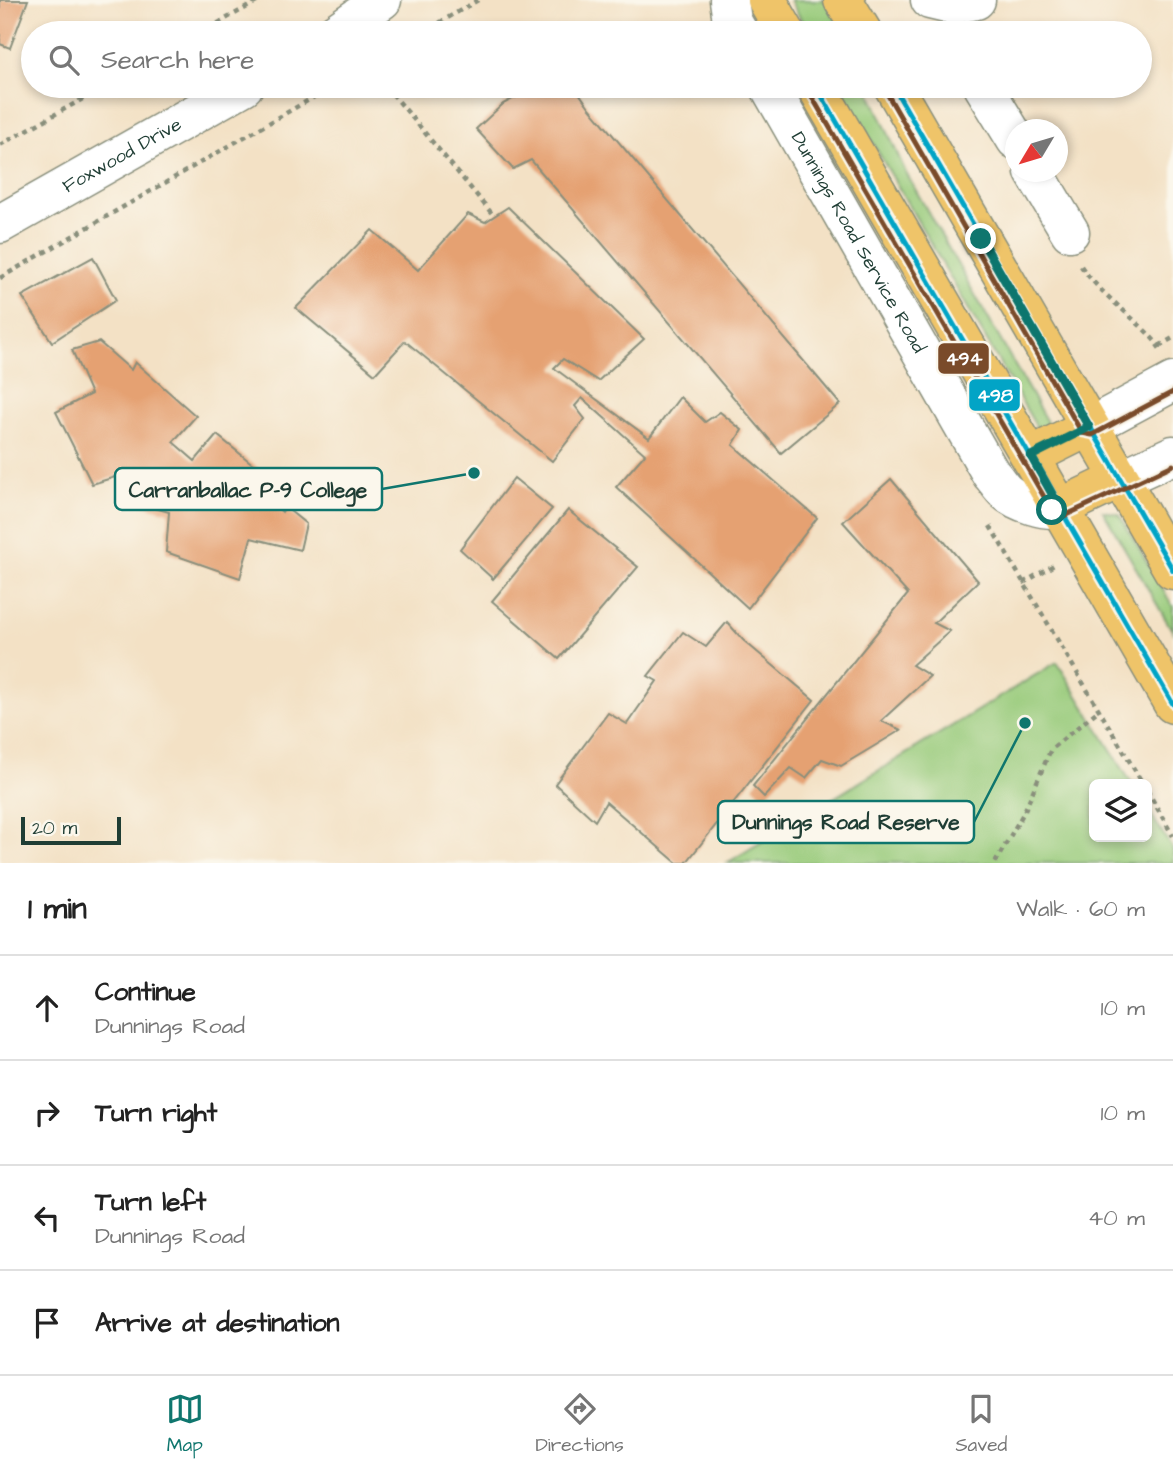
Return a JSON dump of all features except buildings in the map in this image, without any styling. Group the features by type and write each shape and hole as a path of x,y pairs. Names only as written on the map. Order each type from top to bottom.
{"main road":[{"path":"767,0 779,21"},
{"path":"844,0 856,21"},
{"path":"823,98 1173,704"},
{"path":"900,98 1173,570"},
{"path":"1031,456 1089,427"},
{"path":"1060,508 1121,479"}],"street":[{"path":"352,21 382,0"},
{"path":"729,0 732,21"},
{"name":"Foxwood Drive","path":"0,225 223,98"},
{"name":"Dunnings Road Service Road","path":"776,98 991,474 1006,492 1018,499 1052,510 1060,508"},
{"path":"990,98 1005,123"},
{"path":"1040,182 1070,232"},
{"path":"1089,427 1173,382"},
{"path":"1121,479 1173,455"}],"path":[{"path":"222,21 260,0"},
{"path":"442,21 478,0"},
{"path":"0,145 84,98"},
{"path":"0,278 312,98"},
{"path":"396,98 494,216"},
{"path":"1070,232 1073,250 1095,284 1146,329 1159,346"},
{"path":"1147,352 1173,338"},
{"path":"995,863 1024,812 1051,750 1100,709"},
{"path":"1152,799 1173,836"}],"green space":[{"path":"790,0 825,0 837,21 802,21"},
{"path":"847,98 872,98 906,173 1048,424 1040,433"},
{"path":"1103,511 1119,514 1173,607 1173,632"},
{"path":"1057,662 1129,779 1089,779 1089,842 1152,842 1152,816 1173,850 1173,863 727,863"}],"transit line":[{"name":"494","path":"813,98 1054,514 1064,516 1173,465"},
{"name":"498","path":"823,98 1173,704"},
{"name":"494","path":"890,98 1082,433 1092,435 1173,392"},
{"name":"498","path":"900,98 1173,570"}],"place":[{"name":"Carranballac P-9 College","path":"474,473"},
{"name":"Dunnings Road Reserve","path":"1025,723"}],"route":[{"path":"981,239 1089,427 1031,456 1060,508 1052,510"}]}
